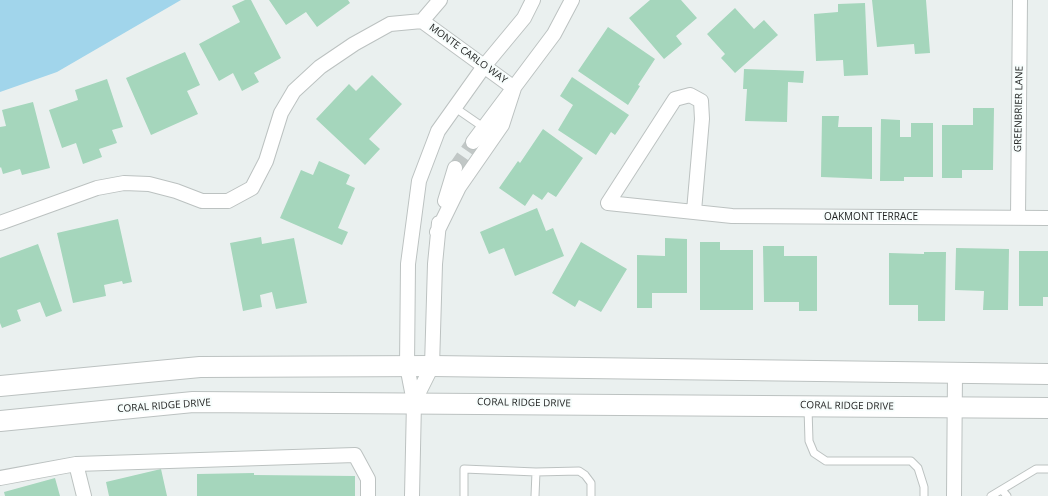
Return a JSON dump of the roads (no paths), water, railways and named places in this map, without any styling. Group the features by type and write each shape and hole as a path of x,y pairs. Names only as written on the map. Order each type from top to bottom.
{"main road":[{"path":"0,386 200,367 432,366 955,374 1048,374"},
{"name":"CORAL RIDGE DRIVE","path":"0,421 193,402 414,402 1048,408"}],"street":[{"name":"MONTE CARLO WAY","path":"422,21 440,0"},
{"path":"412,496 414,402 408,366 408,264 419,181 438,130 485,65 524,18 533,0"},
{"path":"473,142 554,34 572,0"},
{"name":"GREENBRIER LANE","path":"1018,218 1020,0"},
{"name":"MONTE CARLO WAY","path":"0,223 97,188 124,182 156,186 176,191 202,201 228,201 252,188 266,161 281,113 294,91 320,67 354,44 390,24 422,21 485,65 514,88"},
{"path":"437,232 459,187 502,124 514,88"},
{"name":"OAKMONT TERRACE","path":"694,211 702,119 701,101 690,95 675,99 608,203 732,216 1048,218"},
{"path":"414,402 432,366 437,232 455,168"},
{"path":"954,496 955,374"},
{"path":"0,478 76,464 355,454 368,479 368,496"},
{"path":"76,464 84,496"}],"lane":[{"path":"454,107 483,127"},
{"path":"808,406 809,441 814,453 826,461 911,461 918,468 924,487 924,496"},
{"path":"991,496 1036,468 1048,469"},
{"path":"464,496 464,469 536,472 579,471 585,475 591,483 591,496"},
{"path":"535,496 536,472"},
{"path":"1002,490 1007,496"}],"water":[{"path":"0,0 181,0 57,72 0,92"}],"tunnel":[{"path":"455,168 473,142"}]}
